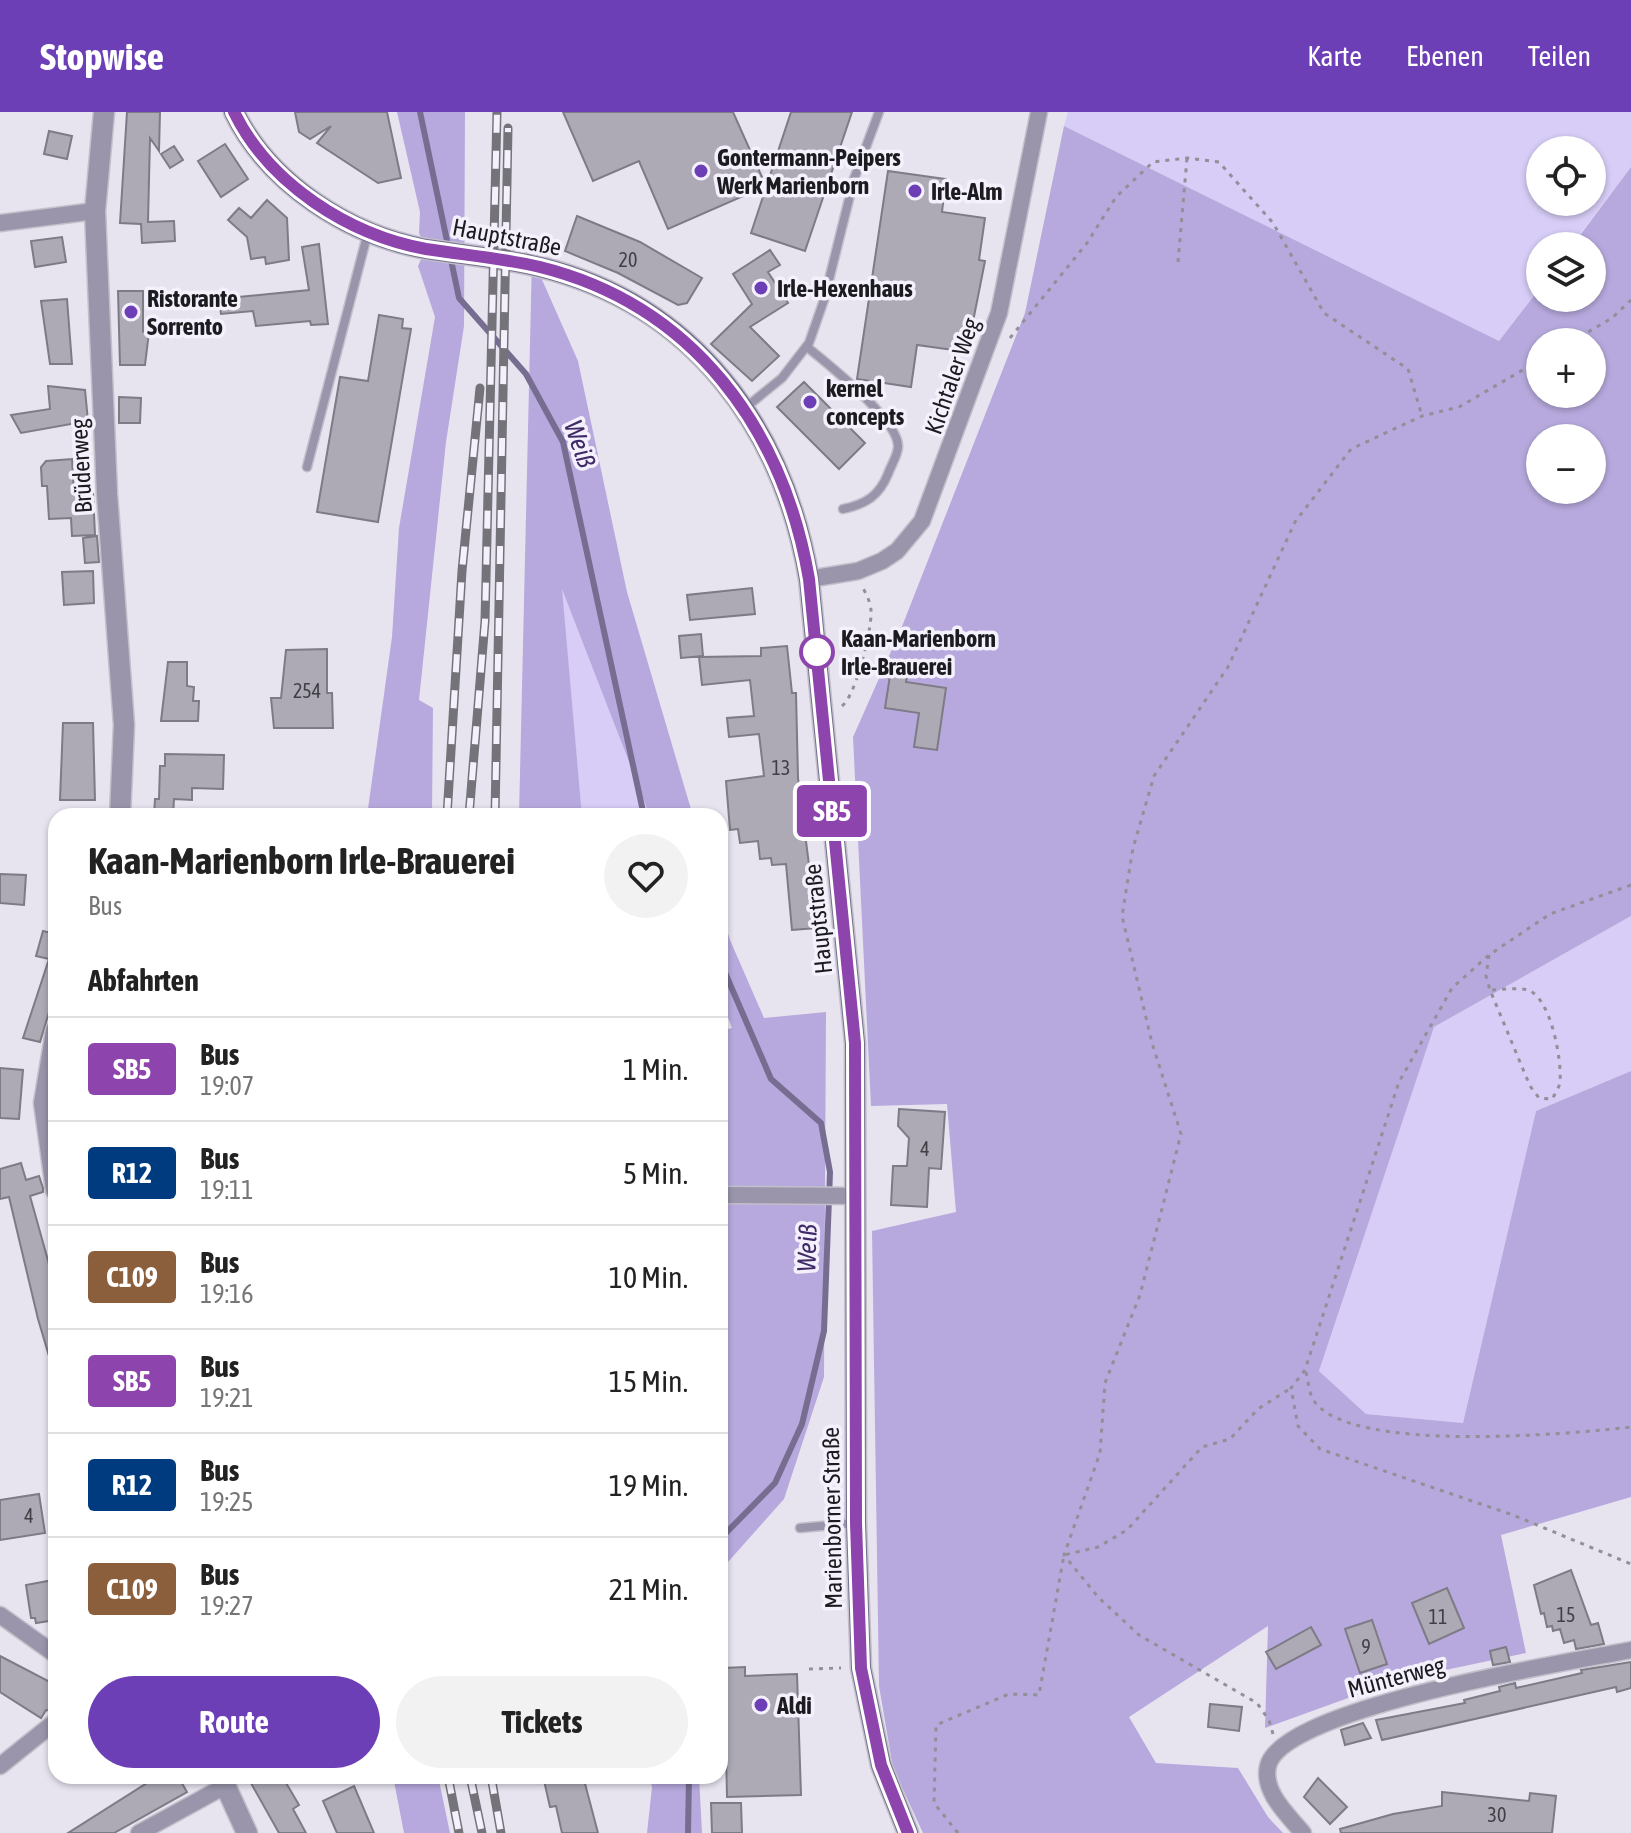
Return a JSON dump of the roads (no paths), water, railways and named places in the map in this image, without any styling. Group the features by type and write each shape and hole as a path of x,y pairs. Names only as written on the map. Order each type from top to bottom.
{"main road":[{"name":"Hauptstraße","path":"234,112 252,141 283,177 335,215 368,231 426,249 539,267 586,281 626,300 664,324 710,365 745,408 786,485 802,537 809,579 851,983 848,1196"},
{"name":"Marienborner Straße","path":"848,1196 861,1668 881,1765 908,1833"}],"street":[{"name":"Brüderweg","path":"104,112 95,211 107,494 123,709 120,808"},
{"name":"Kichtaler Weg","path":"809,579 858,571 897,551 922,521 999,313 1039,112"},
{"path":"0,223 95,211"},
{"path":"48,1079 44,1103 48,1132"},
{"path":"728,1195 848,1196"},
{"path":"0,1615 48,1649"},
{"name":"Münterweg","path":"1303,1833 1268,1785 1268,1766 1277,1748 1316,1725 1417,1693 1631,1650"},
{"path":"0,1766 48,1727"},
{"path":"139,1833 218,1784"},
{"path":"224,1784 247,1833"}],"lane":[{"path":"745,408 782,378 807,347 824,300 854,179 879,112"},
{"path":"307,467 368,231"},
{"path":"807,347 859,390 896,436 899,447 883,485 875,495 866,504 843,509"},
{"path":"800,1528 856,1523"}],"waterway":[{"name":"Weiß","path":"420,112 459,298 526,374 563,442 642,808"},
{"name":"Weiß","path":"728,980 771,1079 821,1123 830,1172 824,1331 802,1424 775,1483 728,1531"},
{"name":"Weiß","path":"688,1833 689,1784"}],"railway":[{"path":"470,808 485,621 497,112"},
{"path":"495,808 508,128"},
{"path":"447,808 462,571 480,388"},
{"path":"450,1784 459,1833"},
{"path":"472,1784 482,1833"},
{"path":"492,1784 501,1833"}],"place":[{"name":"Gontermann-Peipers Werk Marienborn","path":"701,171"},
{"name":"Irle-Alm","path":"915,191"},
{"name":"Irle-Hexenhaus","path":"761,288"},
{"name":"Ristorante Sorrento","path":"131,312"},
{"name":"kernel concepts","path":"810,402"},
{"name":"Kaan-Marienborn Irle-Brauerei","path":"817,652"},
{"name":"Aldi","path":"761,1705"}]}
